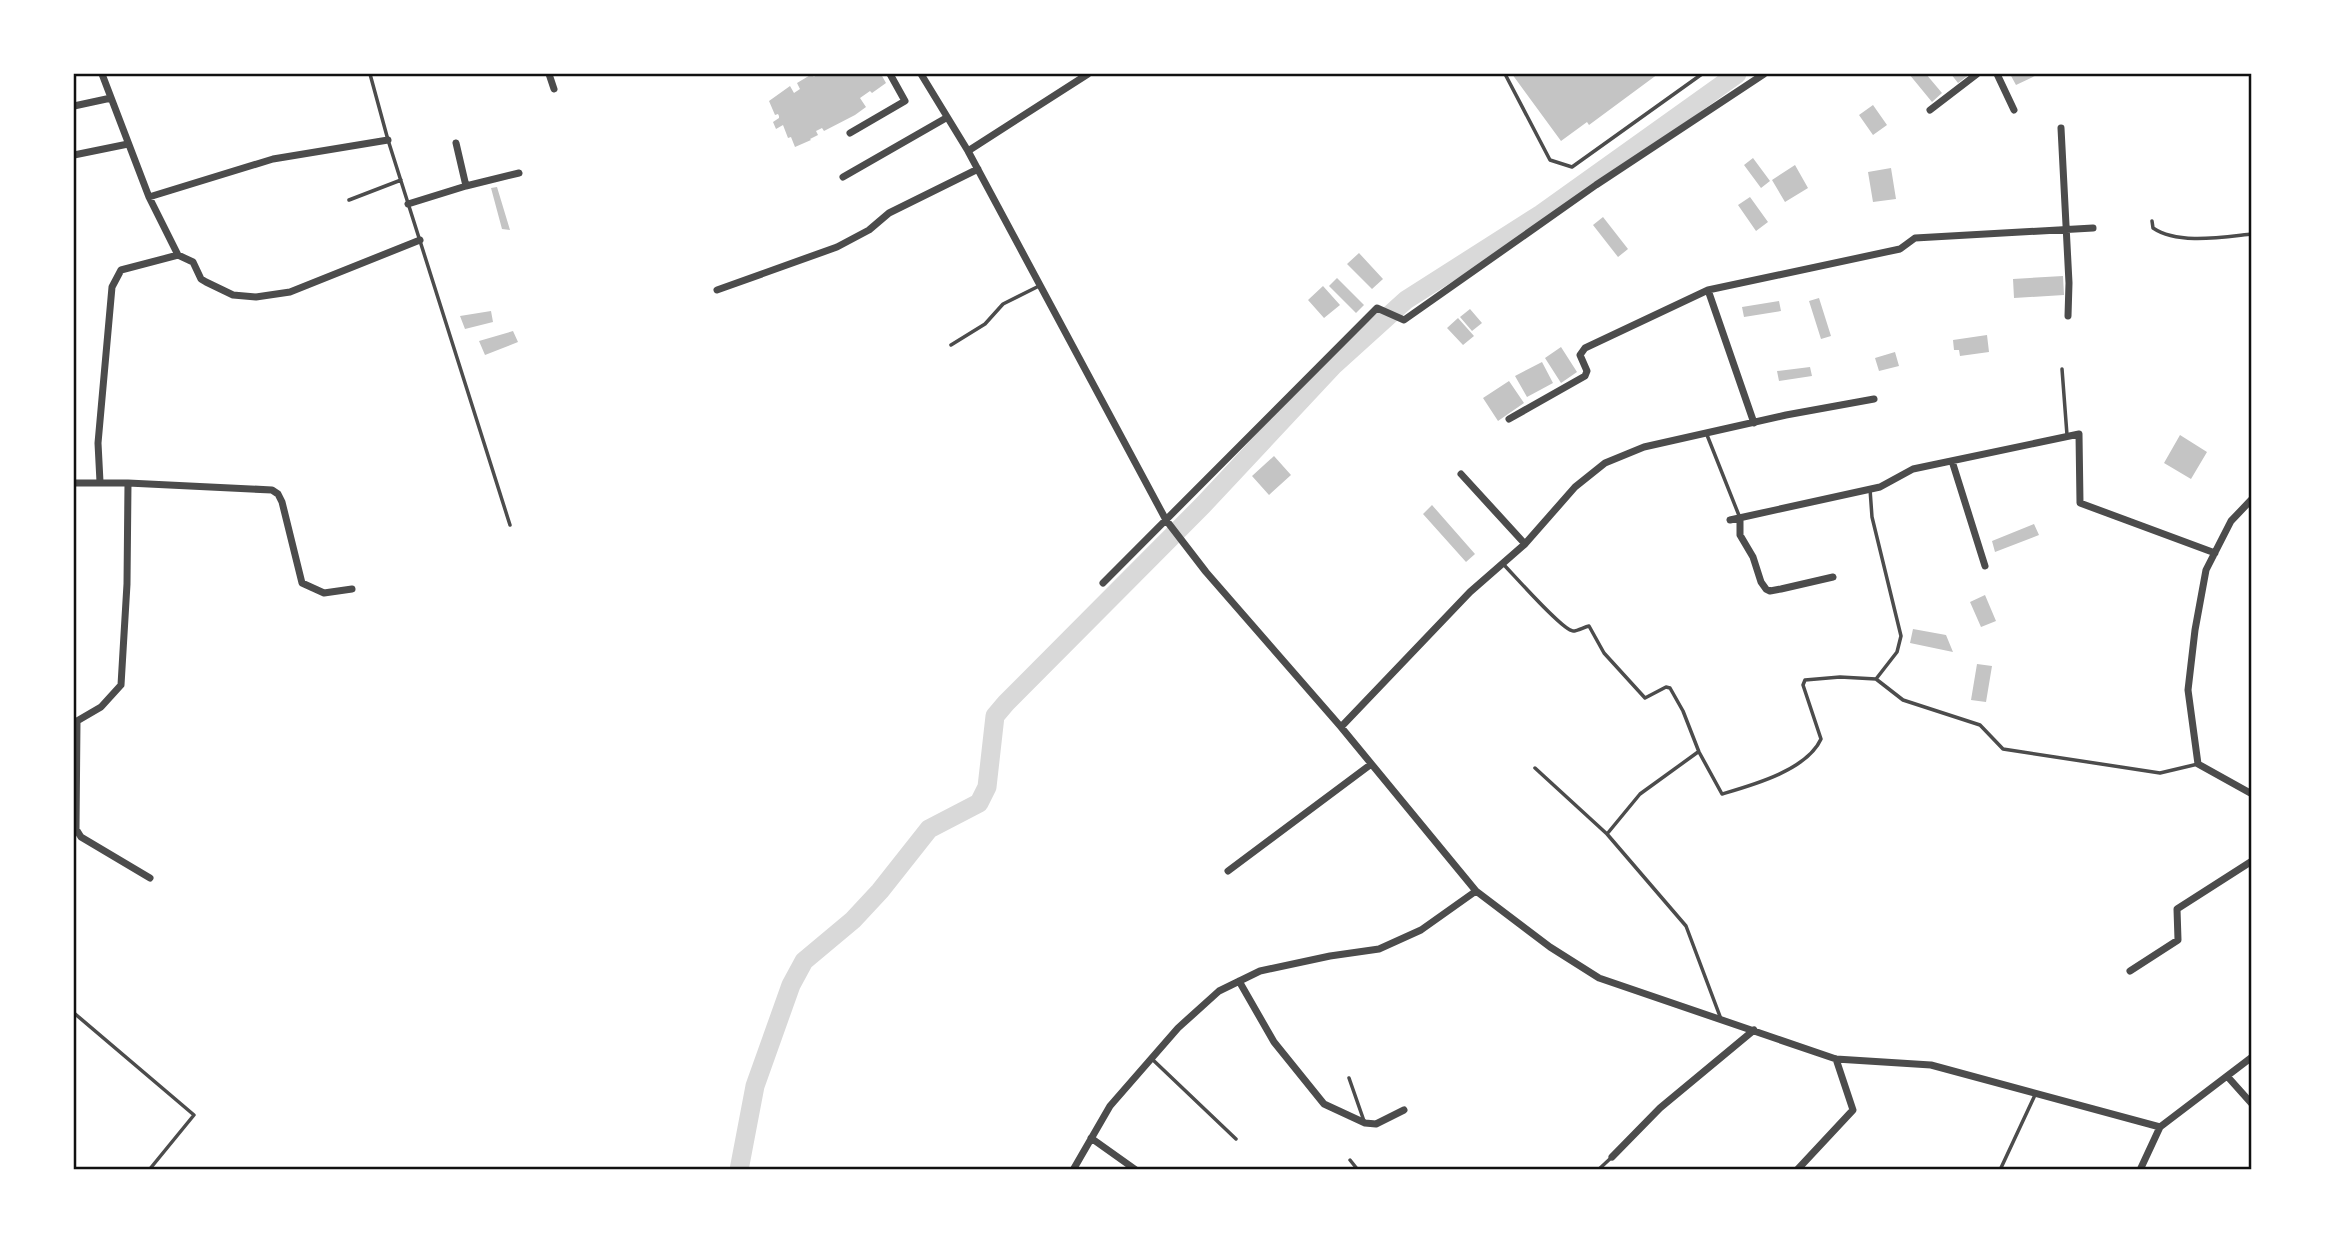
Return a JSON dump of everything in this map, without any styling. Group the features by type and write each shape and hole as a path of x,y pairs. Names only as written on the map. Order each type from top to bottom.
{"street":[{"path":"102,74 149,197 178,255 192,262 202,281 233,295 256,297 290,292 420,240"},
{"path":"549,74 554,89"},
{"path":"850,133 905,101 890,74"},
{"path":"921,74 978,169 1166,520 1476,891 1550,947 1600,978 1836,1059 1931,1065 2160,1128"},
{"path":"968,151 1088,74"},
{"path":"1103,583 1377,308 1404,320 1596,185 1763,74"},
{"path":"1930,110 1977,74"},
{"path":"1997,74 2014,110"},
{"path":"74,106 111,98"},
{"path":"843,177 946,118"},
{"path":"2061,128 2070,291 2068,316"},
{"path":"149,197 273,159 388,140"},
{"path":"456,143 466,186"},
{"path":"74,155 128,144"},
{"path":"717,290 837,247 869,230 889,213 978,169"},
{"path":"408,204 519,173"},
{"path":"1509,419 1585,376 1587,370 1580,355 1585,348 1709,290 1900,249 1915,238 2093,228"},
{"path":"100,482 98,443 112,287 121,270 178,255"},
{"path":"1709,290 1754,423"},
{"path":"1341,727 1469,592 1525,544 1575,487 1605,463 1644,447 1874,399"},
{"path":"1730,520 1880,487 1913,469 2079,434 2080,503 2215,552"},
{"path":"1952,461 1985,566"},
{"path":"1461,474 1525,544"},
{"path":"74,483 272,490 282,502 302,583 324,593 352,589"},
{"path":"128,483 127,584 121,685 101,707 77,721 76,829 81,837 150,878"},
{"path":"2252,499 2231,521 2206,570 2188,690 2198,764 2252,794"},
{"path":"1740,517 1740,535 1753,557 1766,589 1770,591 1833,577"},
{"path":"1228,871 1370,765"},
{"path":"2130,971 2178,940 2177,909 2252,861"},
{"path":"1073,1170 1110,1106 1178,1028 1219,991 1260,971 1379,949 1421,930 1476,891"},
{"path":"1239,981 1274,1042 1324,1104 1365,1124 1376,1124 1404,1110"},
{"path":"1612,1157 1660,1108 1754,1030"},
{"path":"2140,1170 2160,1128 2252,1057"},
{"path":"1797,1170 1853,1110 1836,1059"},
{"path":"2227,1076 2252,1104"},
{"path":"1091,1138 1136,1170"}],"lane":[{"path":"370,74 388,140 510,525"},
{"path":"1505,74 1550,160 1572,167 1702,74"},
{"path":"349,200 401,180"},
{"path":"2152,222 2152,228 2160,233 2198,239 2252,234"},
{"path":"951,345 985,324 1003,304 1039,286"},
{"path":"2062,369 2067,437"},
{"path":"1706,433 1740,517"},
{"path":"1870,489 1872,517 1901,636 1897,652 1876,679"},
{"path":"1503,563 1555,619 1569,630 1576,631 1588,626 1604,653 1645,698 1666,687 1670,688 1683,711 1699,752 1722,794 1775,778 1816,750 1821,739 1803,685 1805,680 1840,677 1876,679 1903,700 1980,725 2003,749 2160,773 2198,764"},
{"path":"1607,834 1640,794 1699,752"},
{"path":"1535,768 1607,834 1686,926 1721,1019"},
{"path":"74,1013 194,1115 149,1170"},
{"path":"1151,1058 1236,1139"},
{"path":"1349,1078 1365,1124"},
{"path":"2000,1170 2035,1095"},
{"path":"1598,1170 1612,1157"},
{"path":"1350,1160 1358,1170"}],"building":[{"path":"812,74 814,77 816,74 881,74 886,83 860,98 866,107 855,115 824,131 822,128 816,131 818,135 795,147 783,125 776,129 773,122 779,116 775,115 769,101 790,86 794,93 800,89 797,83"},
{"path":"1512,74 1658,74 1589,125 1587,122 1561,141"},
{"path":"1909,74 1926,74 1942,93 1932,102"},
{"path":"1951,74 1970,74 1958,83"},
{"path":"2010,74 2039,74 2016,85"},
{"path":"1873,105 1887,125 1873,135 1859,115"},
{"path":"1753,158 1770,181 1761,188 1744,165"},
{"path":"1795,165 1808,188 1785,202 1772,180"},
{"path":"1891,168 1896,199 1873,202 1868,172"},
{"path":"497,187 510,230 502,229 491,188"},
{"path":"1750,197 1768,222 1756,231 1738,205"},
{"path":"1603,217 1628,249 1618,257 1593,225"},
{"path":"1359,253 1383,279 1372,289 1347,264"},
{"path":"2063,276 2064,295 2014,298 2013,279"},
{"path":"1337,278 1364,305 1356,313 1329,286"},
{"path":"1323,286 1340,305 1324,318 1308,300"},
{"path":"1819,298 1831,336 1821,339 1809,301"},
{"path":"1779,301 1781,311 1744,317 1742,307"},
{"path":"1470,309 1482,323 1472,331 1460,317"},
{"path":"491,311 493,322 465,329 460,316"},
{"path":"1458,318 1474,336 1463,345 1447,328"},
{"path":"513,331 518,342 485,355 479,341"},
{"path":"1987,335 1989,352 1960,356 1959,350 1954,350 1953,340"},
{"path":"1561,347 1577,372 1561,383 1545,358"},
{"path":"1895,352 1899,366 1879,371 1875,358"},
{"path":"1542,362 1553,383 1527,397 1515,376"},
{"path":"1810,367 1812,376 1779,381 1777,371"},
{"path":"1509,381 1524,403 1498,421 1483,398"},
{"path":"2180,435 2207,452 2191,479 2164,463"},
{"path":"1274,456 1291,475 1269,495 1252,476"},
{"path":"1432,505 1475,554 1466,562 1423,514"},
{"path":"2034,524 2039,535 1995,552 1992,541"},
{"path":"1985,595 1996,621 1981,627 1970,602"},
{"path":"1913,629 1946,635 1953,652 1910,643"},
{"path":"1977,664 1992,666 1986,702 1971,700"}],"waterway":[{"path":"739,1170 755,1086 791,985 804,961 853,920 880,891 929,829 979,803 987,787 995,716 1006,703 1203,505 1333,366 1406,300 1541,214 1737,74"}]}
